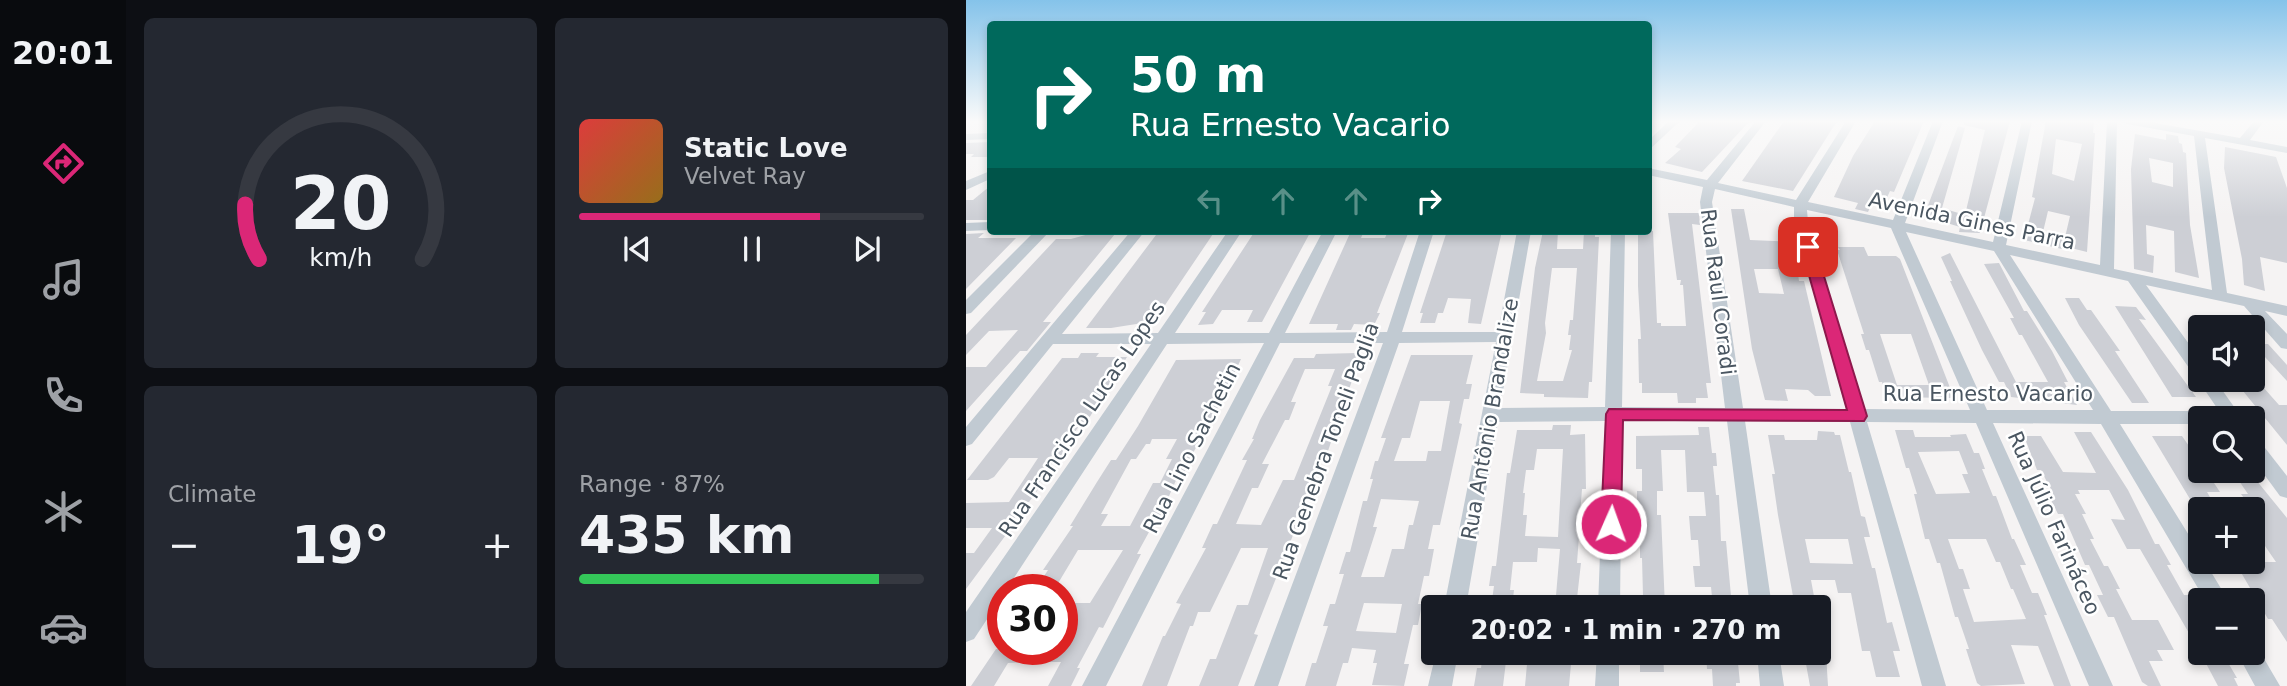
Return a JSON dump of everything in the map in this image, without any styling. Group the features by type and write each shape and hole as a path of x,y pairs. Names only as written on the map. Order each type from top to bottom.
{"street":[{"path":"1710,185 1735,153"},
{"path":"1831,153 1800,204 1801,222 1934,686"},
{"path":"1896,226 1925,153"},
{"path":"2020,153 1999,248 2107,418 2210,588"},
{"path":"2107,272 2111,153"},
{"path":"2201,153 2220,296"},
{"name":"Avenida Gines Parra","path":"1652,173 2287,311"},
{"path":"966,180 987,178"},
{"path":"966,186 987,178"},
{"name":"Rua Raul Coradi","path":"1710,185 1706,202 1759,595"},
{"path":"966,227 987,226"},
{"name":"Rua Júlio Farináceo","path":"1896,226 2101,686"},
{"path":"966,309 1039,235"},
{"path":"966,439 1135,235"},
{"name":"Rua Francisco Lucas Lopes","path":"966,631 1232,235"},
{"name":"Rua Lino Sachetin","path":"1094,686 1328,235"},
{"name":"Rua Genebra Toneli Paglia","path":"1266,686 1393,337 1426,235"},
{"name":"Rua Antônio Brandalize","path":"1457,595 1523,235"},
{"path":"1609,595 1618,235"},
{"path":"2133,278 2188,354"},
{"path":"2249,303 2287,344"},
{"path":"1048,339 1504,337"},
{"name":"Rua Ernesto Vacario","path":"1490,415 2188,418"},
{"path":"2265,461 2287,490"},
{"path":"1440,686 1444,665"},
{"path":"1607,686 1608,665"},
{"path":"1769,665 1772,686"},
{"path":"2255,665 2268,686"}],"building":[{"path":"987,153 987,157 971,157 974,154 966,154"},
{"path":"1676,153 1720,153 1702,172 1665,163"},
{"path":"1762,153 1817,153 1793,191 1742,181"},
{"path":"1855,153 1910,153 1894,192 1890,191 1883,206 1872,203 1868,212 1855,209 1858,203 1834,197"},
{"path":"1948,153 1958,153 1942,208 1965,215 1980,153 2001,153 1980,233 1959,232 1960,227 1924,216"},
{"path":"2040,153 2054,153 2052,174 2074,181 2080,153 2094,153 2087,252 2063,246 2070,216 2048,211 2043,232 2065,237 2062,249 2024,240 2035,198 2032,197"},
{"path":"2133,153 2186,153 2190,225 2199,278 2175,272 2174,231 2146,225 2147,254 2154,256 2153,273 2134,269","holes":["2149,158 2173,163 2173,187 2152,182"]},
{"path":"2225,153 2256,153 2276,157 2287,188 2287,263 2260,257 2265,291 2244,285 2242,259 2224,168"},
{"path":"987,188 987,220 966,220 966,200 973,200"},
{"path":"1731,209 1744,209 1750,240 1794,242 1799,281 1804,281 1831,396 1815,396 1808,390 1785,389 1788,401 1765,400 1752,349","holes":["1754,269 1778,269 1784,294 1759,293"]},
{"path":"1668,213 1699,213 1700,225 1692,224 1711,383 1706,383 1708,398 1696,398 1696,403 1678,403 1677,393 1642,393 1642,383 1639,383 1638,339 1641,339 1638,235 1652,235 1653,231 1657,323 1661,323 1661,326 1686,326 1683,285 1680,285 1681,280 1677,280"},
{"path":"984,233 978,238 1016,238 966,289 966,234"},
{"path":"1085,235 1114,235 1043,322 1051,322 1027,351 1020,351 966,411 966,367 986,367 1018,330 989,331 966,355 966,335 1056,239"},
{"path":"1156,235 1212,235 1161,311 1149,322 1111,328 1086,328"},
{"path":"1252,235 1309,235 1262,322 1247,322 1253,310 1222,310 1213,324 1198,325 1206,312 1202,312"},
{"path":"1349,235 1385,238 1386,235 1407,235 1374,325 1354,324 1351,330 1336,330 1338,324 1309,324"},
{"path":"1446,235 1501,235 1481,324 1468,323 1471,299 1448,298 1443,313 1438,313 1435,323 1420,323 1423,313 1420,313"},
{"path":"1542,235 1558,235 1557,249 1583,249 1584,235 1595,235 1599,237 1592,382 1589,382 1588,398 1544,397 1544,394 1520,393 1535,268","holes":["1552,268 1577,268 1573,320 1570,320 1568,335 1571,335 1569,350 1572,350 1563,381 1537,381 1546,333"]},
{"path":"1838,247 1864,247 1868,256 1896,256 1900,259 1954,398 1886,397 1869,350 1866,350 1861,334 1864,334 1837,250 1840,250","holes":["1880,334 1911,334 1929,385 1897,385"]},
{"path":"1950,253 2016,382 2048,382 2022,335 2019,335 2010,318 2014,318 1984,264 1999,263 2024,311 2027,311 2052,351 2068,382 2064,382 2077,405 2011,397 2004,382 1999,382 1982,350 1950,281 1941,257"},
{"path":"2065,298 2079,298 2087,310 2091,310 2120,351 2115,351 2149,403 2132,403 2079,325"},
{"path":"2115,306 2136,307 2146,320 2139,319 2188,386 2188,392 2192,392 2196,397 2172,397"},
{"path":"2265,344 2287,365 2287,381 2265,357"},
{"path":"1081,353 1099,353 1096,357 1127,357 1086,423 1081,423 1059,461 1054,461 1038,484 1042,484 1029,502 1026,502 1008,528 1011,528 966,589 966,553 974,553 992,528 966,528 966,503 1009,502 1038,458 1009,458 994,477 988,480 967,480 1062,358 1078,358"},
{"path":"1358,353 1352,369 1356,369 1326,457 1320,457 1311,480 1316,480 1308,500 1302,500 1293,525 1297,525 1254,634 1258,635 1238,686 1199,686 1210,659 1216,659 1237,605 1248,605 1268,548 1241,548 1210,612 1198,612 1193,626 1190,626 1167,686 1142,686 1163,636 1181,604 1176,603 1206,548 1202,548 1213,524 1217,524 1247,460 1242,460 1254,439 1260,420 1294,358 1314,358 1316,354","holes":["1305,369 1335,369 1328,386 1332,386 1294,480 1283,480 1261,525 1236,524 1252,488 1258,488 1269,464 1262,464 1285,420 1289,420 1296,402 1291,402"]},
{"path":"1411,355 1473,355 1466,384 1472,384 1469,399 1464,399 1459,423 1462,424 1440,525 1433,525 1428,549 1434,549 1429,576 1424,576 1418,604 1421,604 1421,609 1418,625 1413,625 1404,664 1409,664 1404,686 1372,685 1377,663 1373,663 1376,650 1352,648 1348,663 1343,663 1336,686 1305,686 1328,626 1323,626 1330,604 1335,604 1344,574 1339,574 1346,552 1350,552 1363,501 1367,501 1375,461 1378,461 1386,438 1381,438","holes":["1420,401 1450,401 1441,451 1428,451 1426,461 1394,461 1402,438 1410,438","1381,499 1419,501 1413,525 1409,525 1404,549 1392,549 1384,577 1361,577 1377,527 1373,527","1364,603 1402,604 1396,633 1356,631"]},
{"path":"1241,359 1189,464 1181,478 1177,478 1158,521 1155,521 1137,554 1141,554 1103,628 1099,627 1077,668 1080,668 1071,686 1048,686 1059,665 1078,665 1078,603 1090,603 1123,550 1078,550 1064,574 1045,574 1048,570 1043,570 1073,526 1070,526 1111,460 1116,460 1176,360","holes":["1152,439 1177,439 1166,459 1172,459 1160,483 1153,483 1130,526 1101,526 1108,514 1101,514 1131,459 1136,459"]},
{"path":"2265,389 2279,405 2287,405 2287,445 2265,418 2265,406 2255,406 2244,392 2265,392"},
{"path":"1553,425 1571,425 1570,435 1585,434 1586,489 1582,489 1580,515 1584,515 1582,536 1579,536 1577,563 1581,563 1577,595 1556,595 1560,549 1538,548 1537,562 1513,562 1510,590 1514,590 1513,595 1493,595 1494,586 1489,586 1492,566 1496,566 1507,473 1510,473 1517,430 1552,430","holes":["1537,449 1563,449 1558,537 1525,536 1527,515 1523,515 1523,493 1526,470 1534,470"]},
{"path":"1698,427 1709,427 1712,453 1716,453 1717,466 1713,466 1716,495 1719,495 1721,541 1726,541 1731,595 1712,595 1711,587 1695,587 1693,566 1700,566 1698,540 1691,540 1689,516 1706,516 1704,492 1687,492 1685,450 1661,450 1663,491 1657,491 1657,515 1661,515 1664,595 1643,595 1640,509 1637,509 1637,491 1642,491 1642,469 1636,469 1636,436 1699,435"},
{"path":"1895,430 1913,430 1915,437 1951,437 1950,435 1966,434 1974,453 1979,453 1985,469 1982,469 1993,496 1996,496 2012,539 2026,565 2020,565 2032,593 2038,593 2071,686 2054,686 2038,646 2011,645 2025,684 1981,686 1977,683 1966,649 1969,649 1958,617 1955,617 1940,563 1937,563 1929,539 1925,539 1914,494 1917,494 1909,468 1906,468","holes":["1959,451 1968,474 1962,474 1970,493 1936,494 1918,452","1948,539 1986,539 1996,562 2000,562 2026,619 1974,622 1963,589 1970,589"]},
{"path":"1818,431 1840,435 1861,516 1865,517 1870,537 1864,537 1872,568 1875,568 1887,623 1892,622 1900,651 1893,651 1900,677 1876,677 1870,651 1862,651 1851,593 1838,593 1835,580 1811,580 1814,595 1793,595 1778,515 1772,474 1775,474 1768,435 1784,435 1785,440 1817,440","holes":["1805,539 1848,539 1853,564 1810,563"]},
{"path":"2074,432 2091,432 2128,490 2155,544 2159,544 2171,565 2167,565 2184,595 2188,595 2188,631 2140,549 2127,549 2111,519 2125,520 2109,490 2078,490 2080,494 2075,494 2086,514 2082,514 2094,539 2090,539 2120,589 2116,589 2132,620 2158,620 2174,650 2157,650 2163,661 2149,661 2161,686 2148,686 2142,682 2114,617 2108,617 2097,595 2103,595 2089,565 2085,565 2063,514 2058,514 2048,494 2053,494 2041,470 2037,470 2024,436 2041,436 2063,472 2096,473"},
{"path":"2152,436 2182,436 2188,445 2188,483 2214,483 2220,492 2207,492 2210,497 2189,497"},
{"path":"2240,483 2259,483 2287,518 2287,642 2272,619 2268,619 2265,614 2265,588 2250,588 2242,574 2265,574 2265,562 2276,562 2265,546 2265,497 2243,497 2241,494 2248,494"},
{"path":"987,662 987,665 1007,665 994,686 971,686"},
{"path":"1481,665 1506,665 1503,686 1474,686 1477,668 1481,668"},
{"path":"1527,665 1571,665 1569,686 1525,686"},
{"path":"1640,665 1664,665 1664,672 1640,672"},
{"path":"1707,665 1738,665 1740,683 1736,683 1736,686 1713,686 1712,669 1707,669"},
{"path":"1806,665 1827,665 1828,686 1810,686"},
{"path":"2207,665 2229,665 2237,678 2234,678 2238,686 2218,686"}],"route":[{"path":"1611,524 1615,414 1858,416 1808,247"}]}
